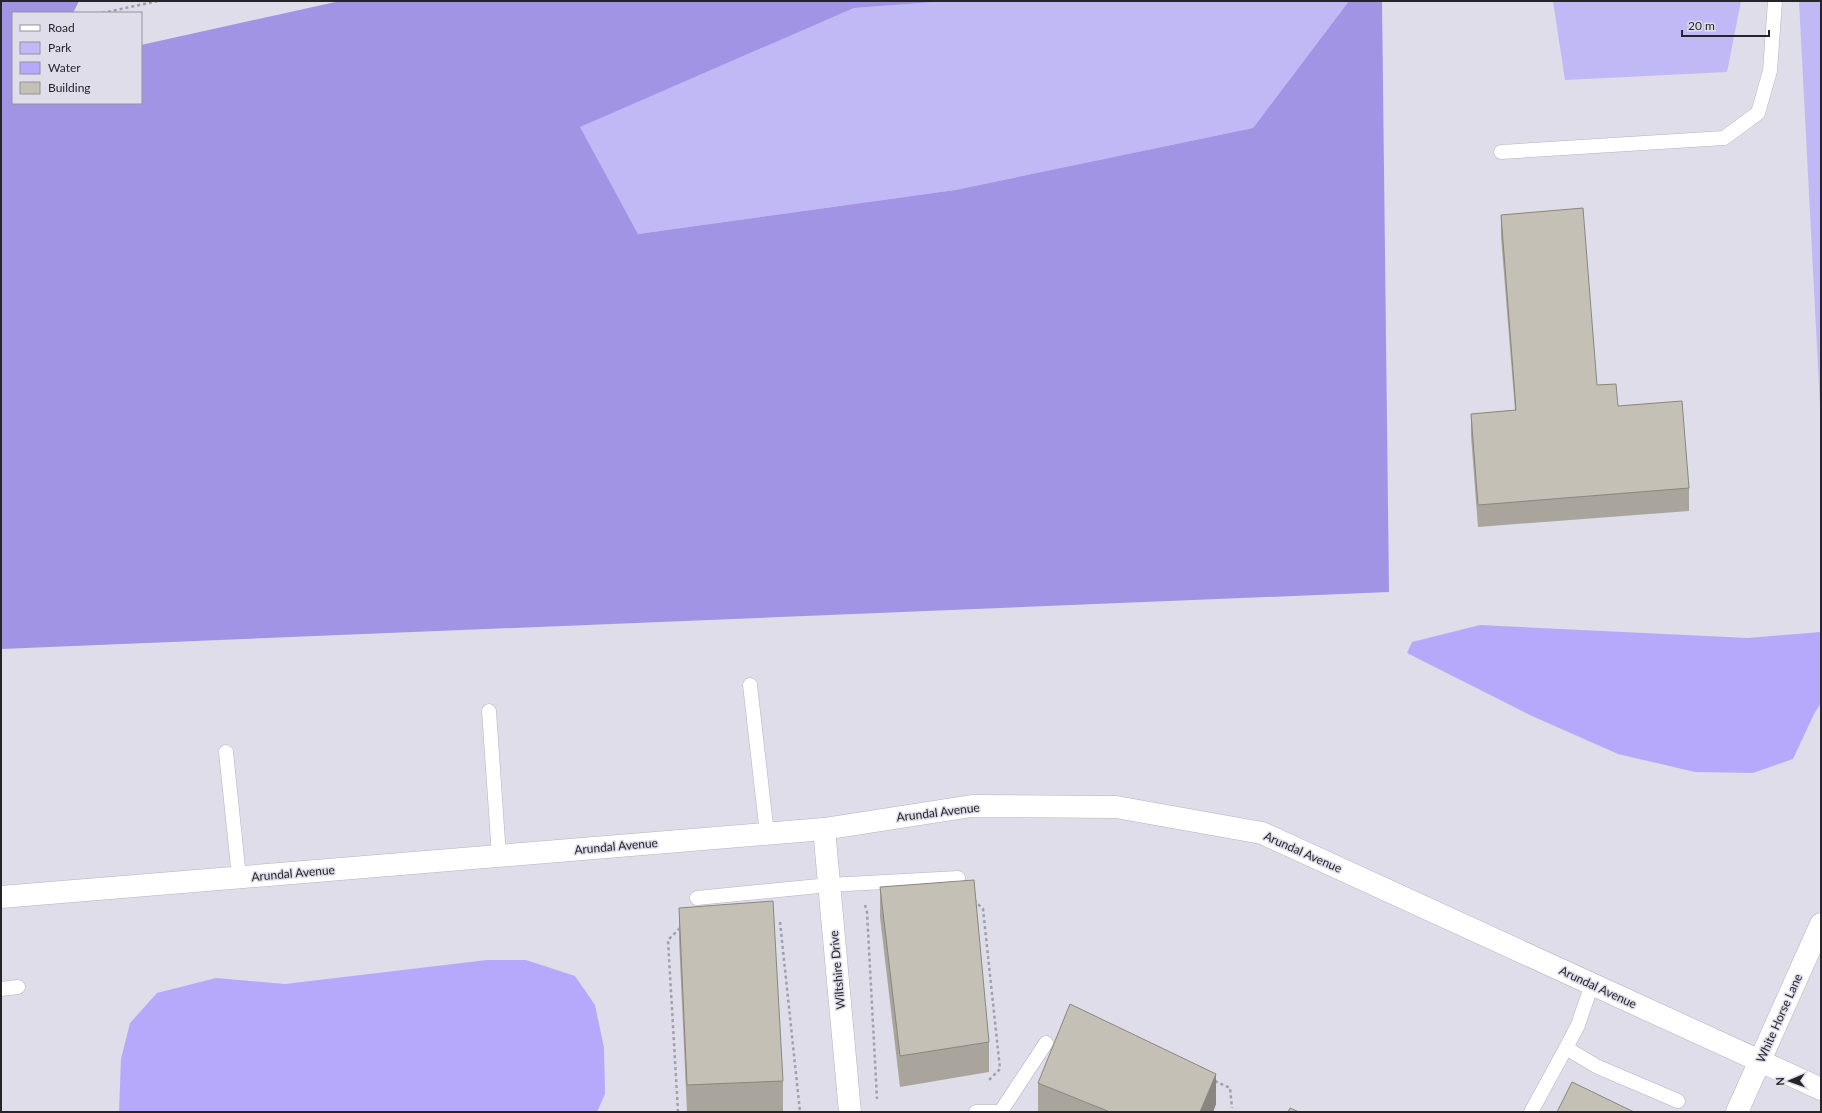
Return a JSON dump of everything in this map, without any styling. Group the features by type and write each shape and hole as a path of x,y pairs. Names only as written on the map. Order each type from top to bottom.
{"street":[{"name":"Arundal Avenue","path":"1,897 824,829 972,806 1116,807 1262,833 1821,1089"},
{"name":"Wiltshire Drive","path":"824,829 850,1112"},
{"name":"White Horse Lane","path":"1737,1112 1821,924"}],"lane":[{"path":"1501,152 1724,138 1758,112 1770,71 1775,1"},
{"path":"750,685 767,834"},
{"path":"489,711 499,856"},
{"path":"226,752 239,877"},
{"path":"697,898 829,885 958,878"},
{"path":"1531,1112 1578,1025 1592,984"},
{"path":"1,989 18,987"},
{"path":"976,1112 1001,1112 1046,1043"},
{"path":"1566,1048 1598,1067 1678,1101"}],"path":[{"path":"107,12 158,1"},
{"path":"1,32 12,30"},
{"path":"970,897 983,909 1000,1069 987,1082"},
{"path":"864,900 867,912 877,1104"},
{"path":"780,922 800,1112"},
{"path":"678,1112 668,940 680,928"},
{"path":"1209,1079 1230,1088 1232,1108"}],"green space":[{"path":"949,1 1349,1 1253,128 955,190 638,234 579,127 854,8"},
{"path":"1553,1 1741,1 1727,72 1565,80"},
{"path":"1799,1 1821,1 1821,425"}],"shaded area":[{"path":"1,1 79,1 74,12 12,12 12,104 142,104 142,45 340,1 949,1 854,8 580,127 638,234 955,190 1253,128 1349,1 1382,1 1389,592 1,649"}],"water":[{"path":"1480,625 1748,638 1821,632 1821,703 1814,714 1793,759 1753,773 1695,772 1618,754 1532,716 1407,653 1412,642"},
{"path":"487,960 526,960 575,976 595,1005 604,1048 605,1094 597,1112 119,1112 121,1059 130,1023 157,993 216,978 285,984"}],"building":[{"path":"1583,208 1597,385 1616,384 1618,406 1682,401 1689,488 1478,505 1471,414 1516,410 1501,215"},
{"path":"974,880 989,1042 900,1056 880,887"},
{"path":"773,901 783,1081 687,1085 679,908"},
{"path":"1070,1004 1216,1074 1200,1112 1110,1112 1038,1083"},
{"path":"1572,1082 1634,1112 1557,1112"},
{"path":"1290,1108 1299,1112 1288,1112"}]}
